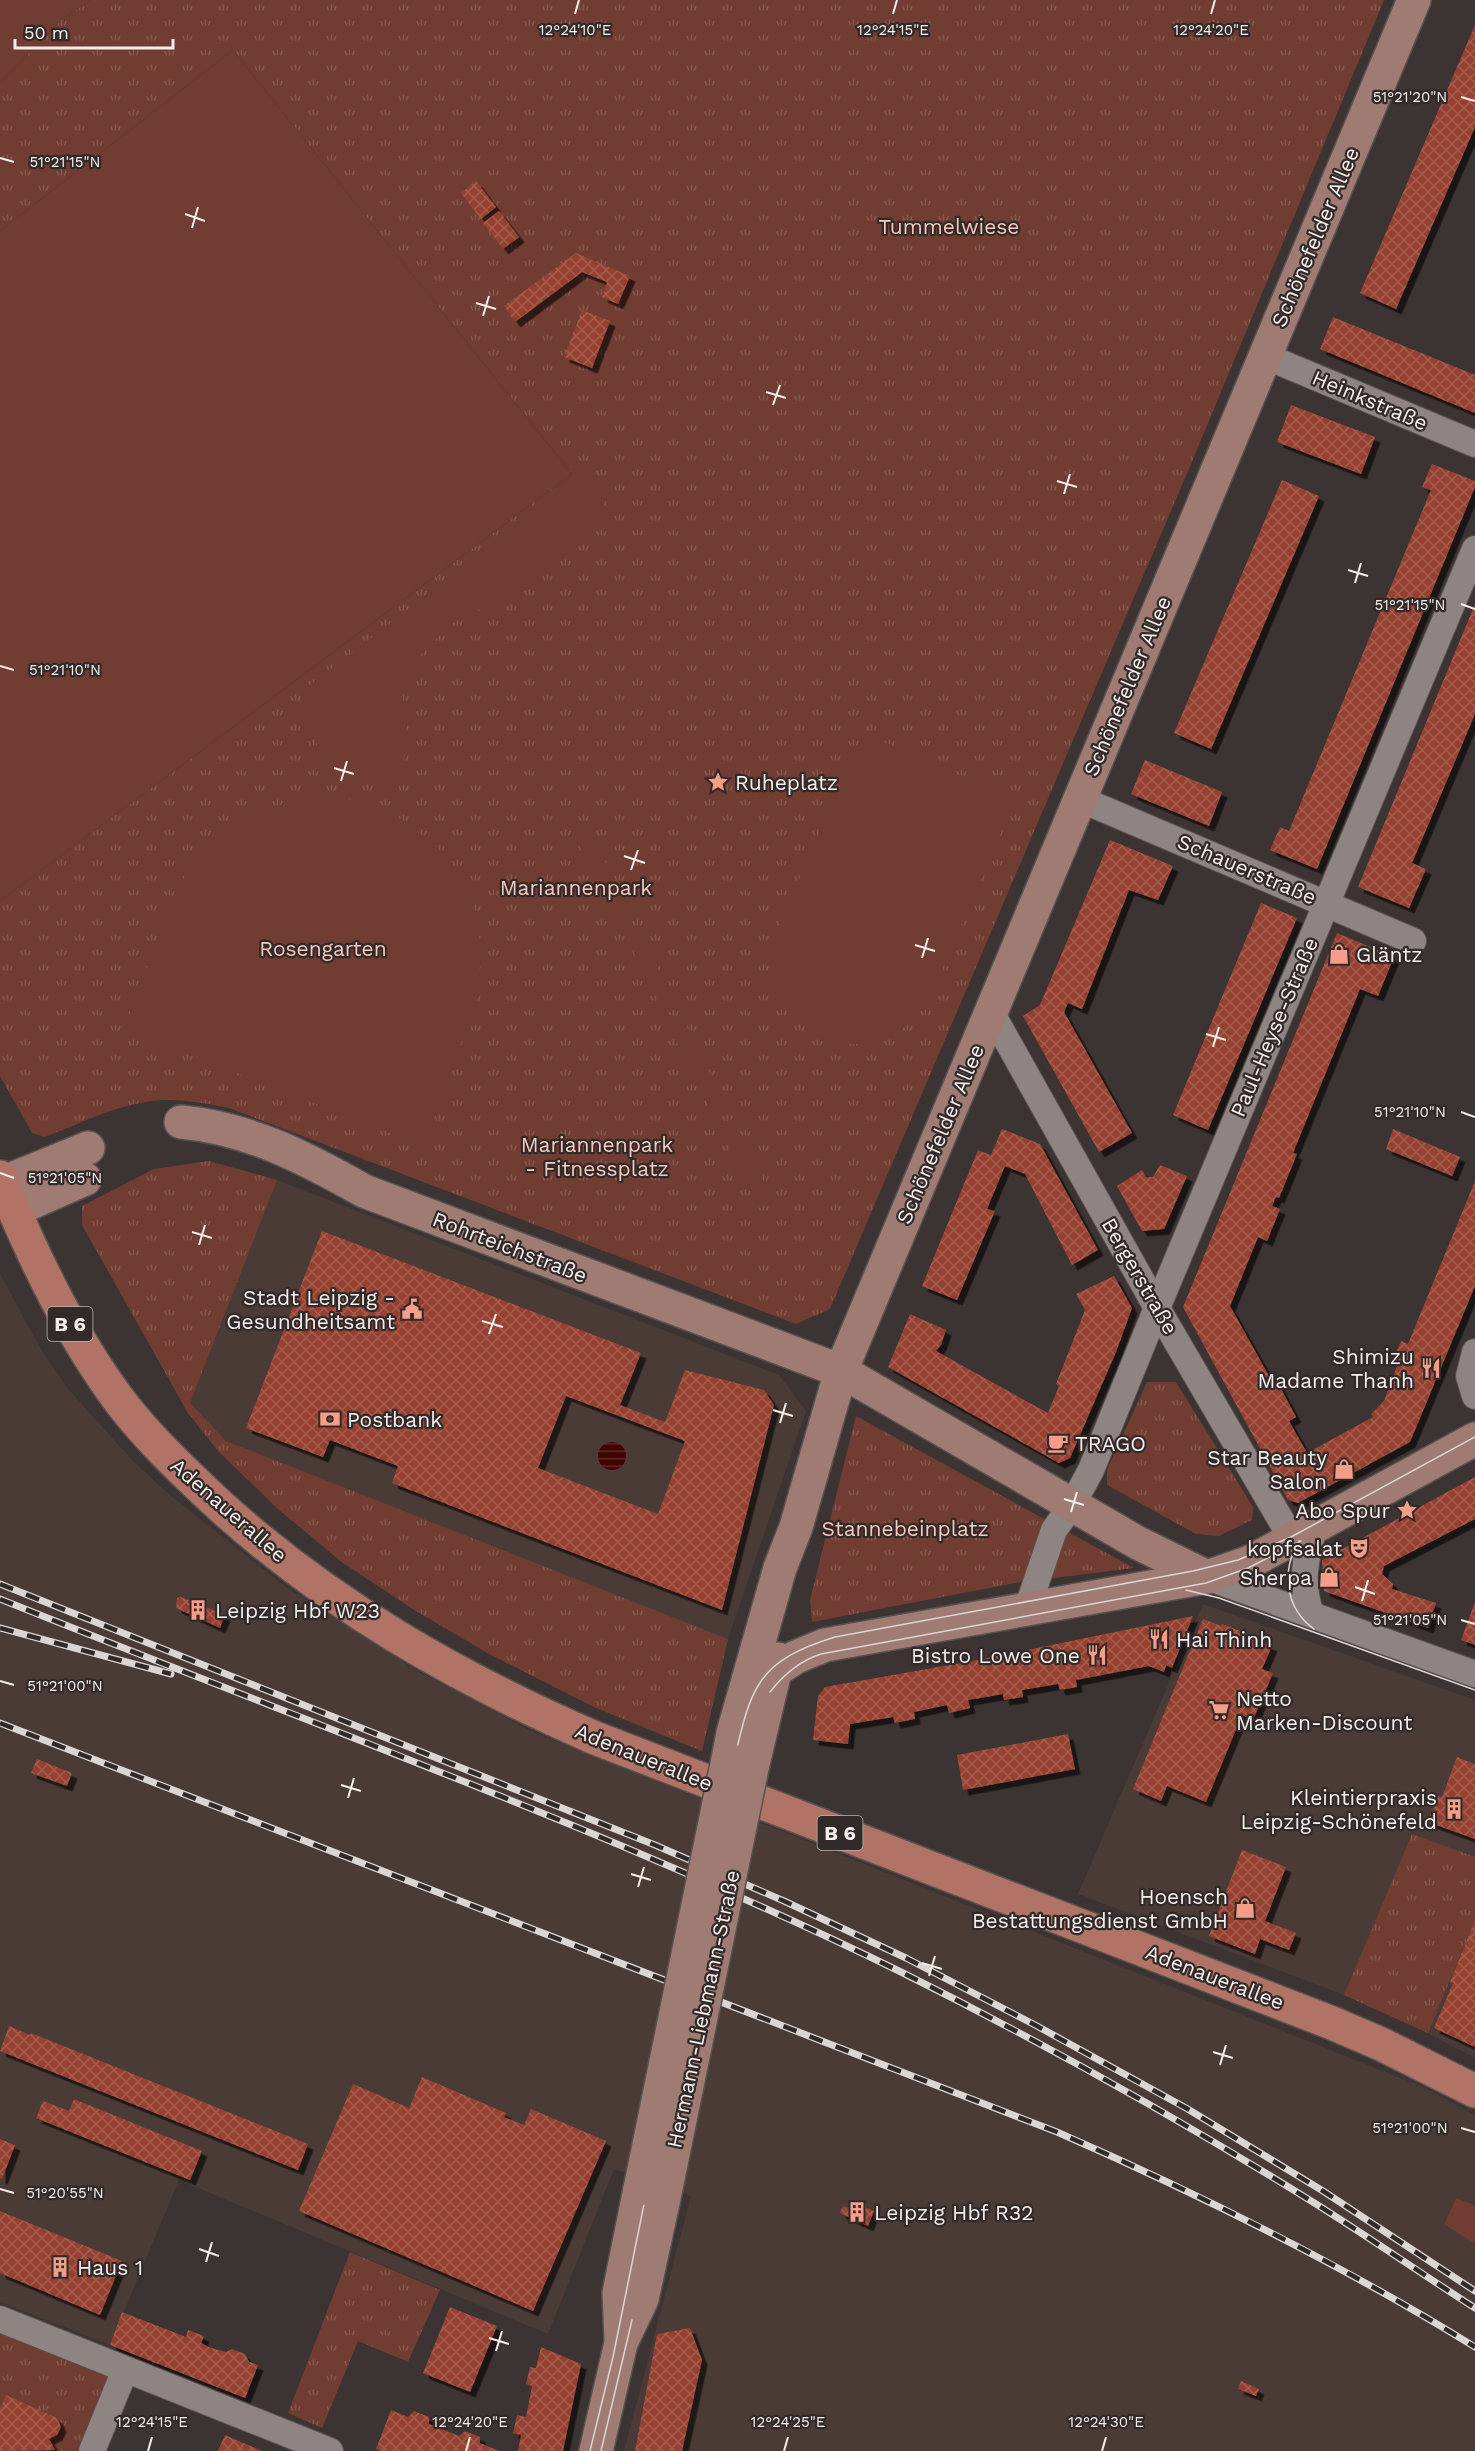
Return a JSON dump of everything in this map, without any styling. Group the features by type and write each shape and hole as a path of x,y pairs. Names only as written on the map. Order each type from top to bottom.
{"main road":[{"name":"Schönefelder Allee","path":"841,1371 1414,0"},
{"name":"Rohrteichstraße","path":"181,1122 206,1124 251,1136 308,1159 364,1191 841,1371"},
{"path":"6,1190 86,1163"},
{"name":"Adenauerallee","path":"6,1190 49,1284 74,1332 124,1406 175,1465 235,1520 271,1550 361,1616 456,1672 536,1713 594,1738 1332,2023 1381,2044 1475,2091"},
{"path":"1208,1578 1072,1505 841,1371 796,1527 780,1568 781,1651 1208,1578 1250,1562 1475,1439"},
{"name":"Hermann-Liebmann-Straße","path":"596,2451 621,2343 642,2299 652,2194 740,1763 746,1689 781,1651"},
{"name":"Hermann-Liebmann-Straße","path":"740,1763 781,1651"}],"street":[{"name":"Heinkstraße","path":"1265,356 1475,444"},
{"name":"Paul-Heyse-Straße","path":"1072,1505 1091,1470 1475,549"},
{"name":"Schauerstraße","path":"1080,799 1413,941"},
{"name":"Bergerstraße","path":"991,1012 1157,1308 1304,1533"},
{"path":"1475,1352 1469,1376 1475,1396"},
{"path":"1027,1609 1054,1530 1072,1505"},
{"path":"1304,1533 1306,1600 1311,1614"},
{"path":"1208,1578 1475,1674"},
{"path":"0,2319 330,2451"},
{"path":"92,2451 125,2370"}],"shaded area":[{"path":"210,1161 277,1180 779,1375 806,1411 728,1639 702,1751 594,1707 491,1655 416,1611 343,1563 278,1509 218,1451 188,1413 82,1225 82,1206 154,1169"},
{"path":"0,1274 43,1353 69,1390 134,1462 171,1496 286,1587 414,1669 533,1732 1423,2087 1475,2115 1475,2205 1456,2198 1444,2223 1475,2244 1475,2451 624,2451 691,2196 614,2169 548,2334 179,2180 110,2345 0,2302"},
{"path":"612,1442 622,1446 626,1456 622,1466 612,1470 602,1466 598,1456 602,1446"},
{"path":"1203,1604 1475,1700 1475,2058 1344,1995 1078,1894"}],"green space":[{"path":"0,0 91,0 62,19 0,83"},
{"name":"Mariannenpark","path":"91,0 1384,0 1188,471 830,1309 796,1324 229,1108 188,1101 156,1101 120,1108 44,1137 32,1133 0,1076 0,901 572,474 233,50 0,231 0,83 62,19"},
{"path":"233,50 572,474 0,901 0,231"},
{"path":"592,467 605,507 579,545 515,591 451,624 412,663 402,691 405,740 398,787 327,777 301,692"},
{"path":"864,733 1015,800 929,999 914,1019 899,1031 881,1040 861,1044 822,1037 805,1027 790,1013 779,996 773,977 772,964 773,946 778,927"},
{"name":"Rosengarten","path":"299,799 352,800 401,819 442,852 470,897 482,949 476,1002 424,1146 124,1029 177,888 207,845 250,815"},
{"path":"592,834 630,912 615,919 577,841"},
{"path":"636,927 678,1008 665,1014 624,934"},
{"path":"685,1022 725,1104 711,1111 670,1029"},
{"path":"732,1119 773,1201 759,1208 718,1126"},
{"path":"209,1161 277,1180 190,1403 226,1441 728,1639 702,1751 594,1707 491,1655 416,1611 343,1563 278,1509 218,1451 188,1413 82,1225 82,1206 154,1169"},
{"path":"1147,1382 1176,1382 1253,1507 1252,1520 1219,1536 1196,1534 1107,1485 1107,1470"},
{"name":"Stannebeinplatz","path":"856,1416 1134,1568 1015,1583 812,1622 810,1600"},
{"path":"1412,1834 1475,1857 1475,1920 1428,2033 1344,1995"},
{"path":"1456,2198 1475,2205 1475,2244 1444,2224"},
{"path":"350,2252 440,2290 408,2362 358,2341 322,2428 288,2413"},
{"path":"0,2328 113,2375 82,2451 0,2451"}],"building":[{"path":"1475,25 1475,127 1396,309 1360,293"},
{"path":"476,181 496,207 481,219 461,193"},
{"path":"499,211 519,237 503,249 483,223"},
{"path":"576,253 630,276 618,304 602,297 607,282 582,272 515,322 504,306"},
{"path":"582,310 610,321 592,368 564,357"},
{"path":"1333,317 1475,375 1475,413 1320,349"},
{"path":"1291,405 1375,437 1361,474 1277,442"},
{"path":"1432,464 1475,481 1475,487 1317,869 1270,850 1280,827 1289,831 1431,490 1422,487"},
{"path":"1282,480 1319,496 1211,749 1174,733"},
{"path":"1475,604 1475,714 1412,863 1426,869 1409,908 1358,887"},
{"path":"1145,760 1222,792 1209,826 1131,794"},
{"path":"1110,840 1173,866 1158,900 1129,890 1082,1009 1068,1003 1064,1012 1132,1133 1099,1152 1023,1016 1040,1005"},
{"path":"1261,903 1297,918 1208,1130 1173,1115"},
{"path":"1337,933 1394,957 1378,996 1360,989 1293,1153 1297,1154 1279,1198 1276,1197 1272,1206 1280,1209 1267,1241 1258,1237 1230,1306 1274,1385 1278,1383 1296,1417 1289,1421 1307,1453 1373,1417 1371,1414 1384,1401 1399,1361 1394,1358 1401,1341 1408,1344 1475,1181 1475,1286 1410,1442 1298,1503 1288,1500 1183,1307"},
{"path":"1002,1129 1040,1144 1098,1250 1072,1265 1025,1174 1005,1166 987,1209 995,1211 957,1300 922,1286 978,1150 991,1155"},
{"path":"1393,1129 1460,1157 1452,1176 1386,1149"},
{"path":"1160,1165 1187,1176 1164,1229 1142,1231 1117,1186 1142,1170 1146,1177 1153,1177"},
{"name":"Postbank","path":"322,1231 641,1353 620,1405 665,1422 685,1370 764,1390 774,1405 722,1610 392,1483 398,1466 330,1440 323,1457 246,1428","holes":["566,1396 685,1441 658,1514 538,1468"]},
{"path":"1114,1276 1132,1308 1116,1352 1070,1458 1059,1463 888,1367 910,1314 946,1330 941,1345 936,1351 1048,1413 1059,1386 1056,1384 1085,1310 1076,1294"},
{"path":"1475,1477 1475,1519 1384,1566 1382,1574 1393,1584 1392,1589 1436,1603 1428,1628 1324,1591 1322,1560"},
{"name":"Leipzig Hbf W23","path":"181,1597 225,1615 220,1628 176,1608 177,1598"},
{"path":"1475,1602 1475,1645 1461,1640"},
{"path":"1193,1616 1172,1668 1166,1665 1164,1672 1149,1666 1076,1680 1077,1687 1060,1690 1058,1684 1022,1690 1023,1697 1004,1700 1003,1694 968,1700 970,1708 949,1713 947,1705 914,1712 915,1719 895,1723 893,1717 850,1724 848,1744 813,1740 818,1696 825,1687 978,1660"},
{"path":"1203,1619 1256,1637 1255,1640 1272,1646 1262,1669 1273,1673 1253,1720 1242,1715 1206,1802 1167,1786 1161,1801 1133,1789"},
{"path":"1068,1734 1075,1769 963,1790 957,1755"},
{"name":"Kleintierpraxis Leipzig-Schönefeld","path":"1457,1757 1475,1764 1475,1839 1428,1822 1438,1796 1442,1797"},
{"path":"37,1759 72,1773 67,1786 31,1773"},
{"name":"Hoensch Bestattungsdienst GmbH","path":"1242,1850 1286,1867 1265,1921 1296,1933 1289,1950 1260,1939 1255,1954 1209,1936"},
{"path":"1475,1920 1475,2047 1434,2028"},
{"path":"9,2026 308,2144 298,2170 0,2051"},
{"path":"422,2077 506,2113 504,2117 524,2125 531,2109 606,2141 533,2311 299,2211 353,2084 409,2108"},
{"path":"74,2099 202,2151 190,2180 36,2118 43,2101 69,2111"},
{"path":"0,2139 15,2145 2,2179 0,2178"},
{"name":"Leipzig Hbf R32","path":"858,2201 874,2211 868,2226 840,2213 843,2206 848,2208 851,2202"},
{"name":"Haus 1","path":"0,2211 122,2261 100,2315 0,2273"},
{"path":"450,2307 497,2326 470,2392 423,2373"},
{"path":"122,2312 186,2337 188,2330 204,2336 201,2343 211,2348 226,2352 232,2349 245,2354 249,2362 258,2365 245,2398 110,2345"},
{"path":"690,2328 702,2360 682,2451 635,2451 657,2334"},
{"path":"541,2347 581,2364 563,2451 518,2451 521,2435 513,2433 517,2415 526,2417 532,2386 526,2384 530,2367 536,2368"},
{"path":"1241,2381 1259,2389 1256,2396 1238,2389"},
{"path":"6,2395 57,2418 61,2427 57,2435 49,2439 55,2450 0,2451 0,2409"},
{"path":"391,2410 408,2417 414,2411 429,2417 429,2424 459,2436 465,2431 480,2437 480,2443 499,2451 381,2451 376,2449"},
{"path":"225,2435 262,2451 218,2451"}],"tram line":[{"path":"590,2451 613,2357 740,1735 753,1696 773,1667 809,1646 835,1637 1193,1571 1238,1560 1291,1537 1475,1437"},
{"path":"1299,1541 1290,1564 1289,1588 1297,1611 1314,1629"},
{"path":"770,1692 792,1669 821,1654 1206,1583 1248,1568 1301,1541"},
{"path":"1186,1590 1219,1598 1475,1690"},
{"path":"601,2451 632,2320"}],"railway":[{"path":"0,1584 655,1845 784,1901 906,1958 1037,2026 1186,2108 1323,2191 1475,2291"},
{"path":"0,1599 566,1823 789,1919 899,1971 1058,2054 1214,2142 1316,2204 1475,2308"},
{"path":"0,1628 171,1674"},
{"path":"0,1723 1057,2132 1164,2180 1270,2232 1373,2287 1475,2347"}],"place":[{"name":"Ruheplatz","path":"718,782"},
{"name":"Gläntz","path":"1339,954"},
{"name":"Stadt Leipzig - Gesundheitsamt","path":"412,1309"},
{"name":"Shimizu Madame Thanh","path":"1431,1368"},
{"name":"Postbank","path":"330,1419"},
{"name":"TRAGO","path":"1058,1443"},
{"name":"Star Beauty Salon","path":"1344,1469"},
{"name":"Abo Spur","path":"1407,1510"},
{"name":"kopfsalat","path":"1359,1548"},
{"name":"Sherpa","path":"1329,1577"},
{"name":"Leipzig Hbf W23","path":"198,1610"},
{"name":"Hai Thinh","path":"1159,1639"},
{"name":"Bistro Lowe One","path":"1097,1655"},
{"name":"Netto Marken-Discount","path":"1219,1710"},
{"name":"Kleintierpraxis Leipzig-Schönefeld","path":"1454,1809"},
{"name":"Hoensch Bestattungsdienst GmbH","path":"1245,1908"},
{"name":"Leipzig Hbf R32","path":"857,2212"},
{"name":"Haus 1","path":"60,2267"}],"park label":[{"name":"Tummelwiese","path":"949,226"},
{"name":"Mariannenpark - Fitnessplatz","path":"597,1156"}]}
